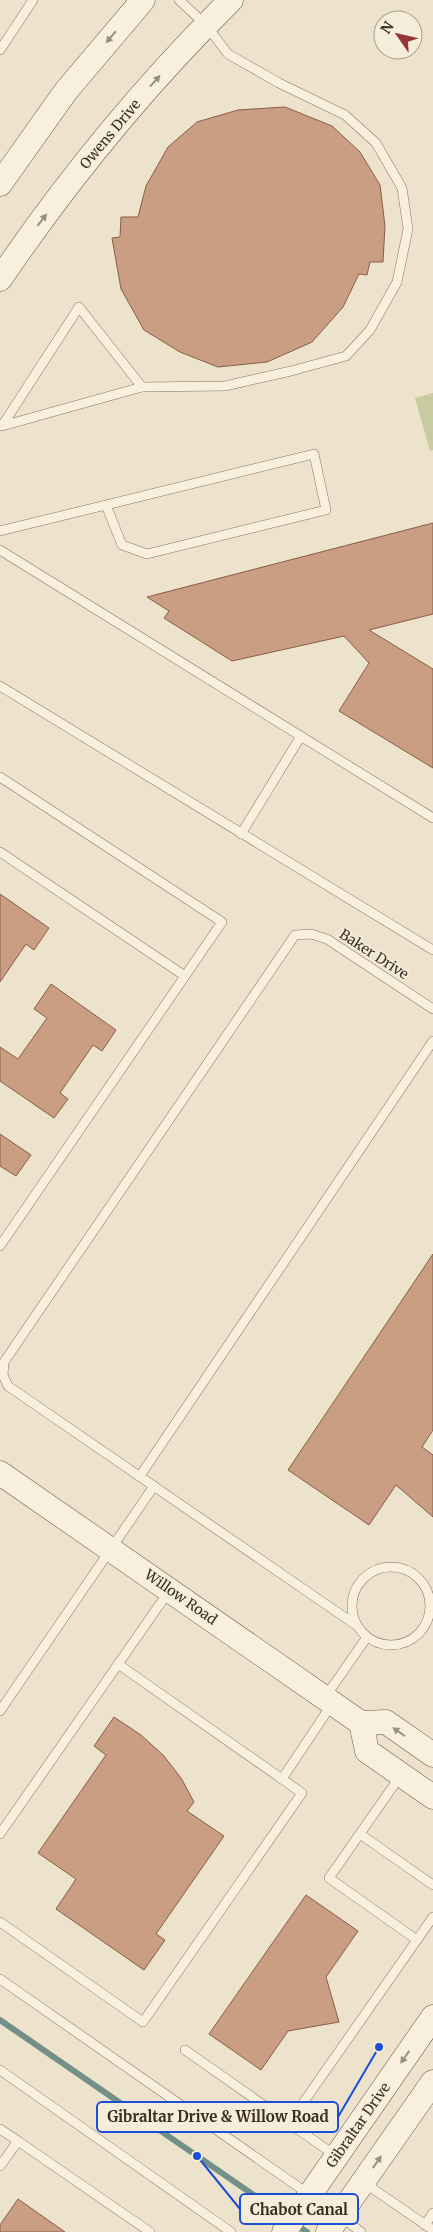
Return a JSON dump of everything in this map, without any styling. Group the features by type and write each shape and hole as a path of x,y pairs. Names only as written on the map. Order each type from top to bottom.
{"street":[{"path":"0,184 66,90 143,0"},
{"name":"Owens Drive","path":"0,279 28,237 114,126 231,0"},
{"name":"Willow Road","path":"0,1473 361,1723"},
{"path":"433,1755 386,1722 361,1723 367,1751 433,1797"},
{"name":"Gibraltar Drive","path":"284,2232 433,2017"},
{"path":"334,2224 433,2082"}],"lane":[{"path":"0,50 33,0"},
{"path":"142,386 79,307 2,426 142,386 225,386 346,356 370,330 397,282 408,229 402,188 376,143 345,115 278,83 228,54 206,25 178,0"},
{"path":"0,531 106,505 314,454 326,510 148,554 122,545 106,505"},
{"path":"0,550 433,818"},
{"path":"0,686 433,950"},
{"path":"241,834 301,736"},
{"path":"0,777 222,922 0,1246"},
{"path":"0,852 186,976"},
{"name":"Baker Drive","path":"140,1476 8,1386 3,1375 4,1362 295,935 311,934 326,939 433,1009"},
{"path":"356,1625 352,1610 354,1594 361,1580 374,1570 389,1566 406,1569 419,1578 428,1591 431,1607 428,1621 420,1633 408,1642 394,1646 380,1644 367,1637 356,1625 140,1476 433,1041"},
{"path":"0,1711 154,1486"},
{"path":"0,1834 170,1589"},
{"path":"282,1779 367,1637"},
{"path":"0,1922 143,2022 302,1793 118,1664"},
{"path":"401,1775 329,1878 417,1940"},
{"path":"360,1834 433,1886"},
{"path":"289,2123 433,1917"},
{"path":"0,1979 310,2195"},
{"path":"184,2050 337,2156"},
{"path":"0,2070 231,2232"},
{"path":"0,2129 150,2232"},
{"path":"0,2166 18,2141"},
{"path":"363,2182 433,2230"},
{"path":"425,2225 433,2213"},
{"path":"334,2224 361,2232"}],"green space":[{"path":"433,393 433,450 430,451 415,398"}],"building":[{"path":"285,107 332,126 360,152 380,185 385,226 383,262 370,262 367,275 359,274 343,307 312,342 267,362 218,367 180,352 144,330 121,289 112,238 120,237 121,217 138,217 146,186 168,147 197,122 238,110"},
{"path":"433,523 433,614 369,630 433,669 433,768 339,711 369,663 344,636 232,661 164,618 169,611 147,597"},
{"path":"0,894 49,928 34,950 26,944 0,982"},
{"path":"51,984 116,1030 102,1051 93,1045 60,1093 68,1099 54,1118 0,1081 0,1047 18,1059 47,1018 34,1009"},
{"path":"0,1134 31,1155 16,1176 0,1166"},
{"path":"433,1254 433,1430 422,1447 433,1455 433,1517 396,1485 369,1525 288,1470"},
{"path":"114,1717 141,1735 164,1756 181,1778 194,1802 187,1811 224,1836 156,1934 165,1940 144,1970 56,1909 76,1879 38,1853 106,1755 94,1746"},
{"path":"306,1895 358,1931 326,1977 339,2022 288,2031 261,2070 209,2034"},
{"path":"18,2199 65,2232 0,2232 0,2225"}],"waterway":[{"path":"0,2020 287,2218"},
{"path":"295,2224 307,2232"}],"place":[{"name":"Gibraltar Drive & Willow Road","path":"379,2047"},
{"name":"Chabot Canal","path":"197,2156"}]}
